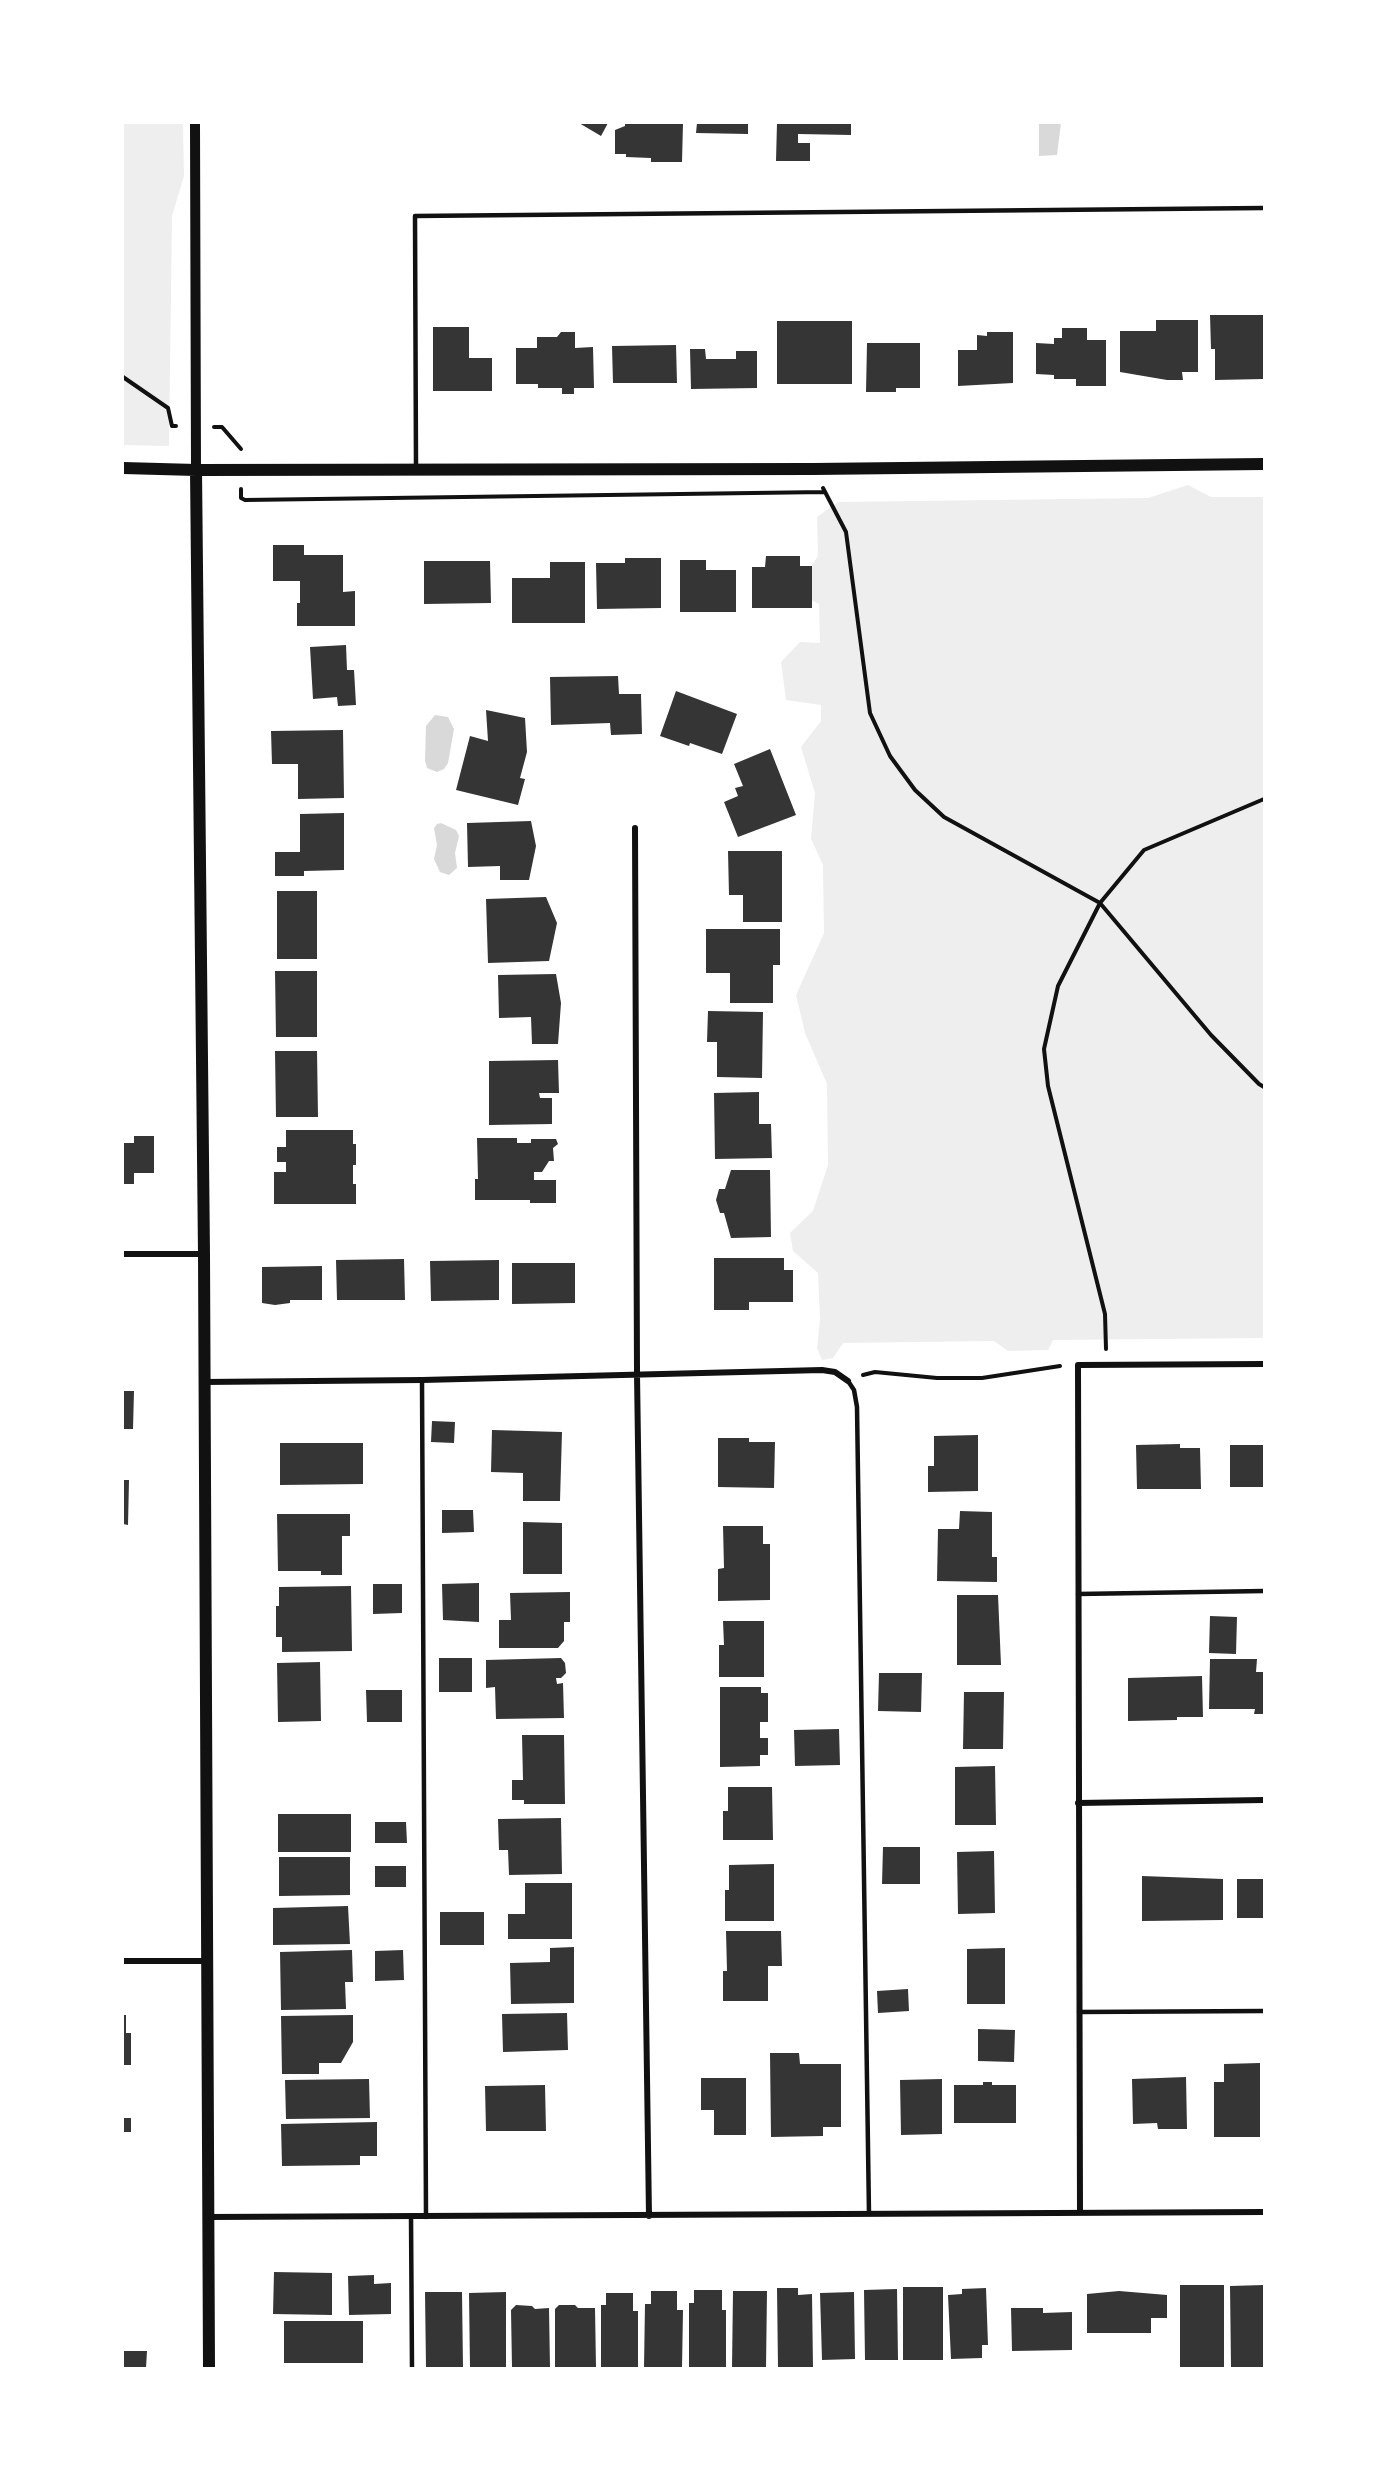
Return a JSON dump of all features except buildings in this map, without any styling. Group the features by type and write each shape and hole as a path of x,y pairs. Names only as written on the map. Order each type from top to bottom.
{"main road":[{"path":"123,468 196,470 837,469 1264,464"},
{"path":"196,470 204,1254 205,1961 209,2368"}],"street":[{"path":"195,123 196,470"},
{"path":"635,828 637,1374 649,2216"},
{"path":"123,1254 204,1254"},
{"path":"1080,2213 1078,1365 1264,1364"},
{"path":"203,1382 422,1380 822,1370 835,1372 848,1381"},
{"path":"1078,1803 1264,1800"},
{"path":"123,1961 205,1961"},
{"path":"208,2217 1264,2212"}],"lane":[{"path":"416,470 415,216 1264,208"},
{"path":"422,1380 426,2217"},
{"path":"848,1381 854,1390 857,1407 869,2214"},
{"path":"1078,1594 1264,1591"},
{"path":"1080,2012 1264,2011"},
{"path":"411,2216 412,2368"}],"path":[{"path":"123,377 168,408 172,426"},
{"path":"222,427 241,447"},
{"path":"241,498 825,492 846,532 870,712 890,756 915,790 944,816 1100,903 1211,1035 1264,1087"},
{"path":"1106,1365 1105,1314 1048,1086 1044,1049 1058,986 1100,903 1144,850 1264,799"},
{"path":"848,1381 875,1372 937,1377 982,1377 1078,1365"}],"shaded area":[{"path":"123,123 183,123 184,176 172,216 169,446 123,445"},
{"path":"1039,123 1061,123 1057,155 1039,156"},
{"path":"1188,485 1211,497 1264,497 1264,1338 1053,1340 1048,1350 1008,1351 994,1341 843,1343 833,1358 822,1360 817,1348 820,1319 818,1273 793,1251 790,1233 813,1211 828,1165 827,1084 805,1033 796,995 824,933 823,865 811,839 815,793 801,747 821,721 821,705 786,700 781,662 800,642 820,643 819,604 809,599 804,577 818,556 817,517 838,502 1148,498"},
{"path":"435,715 448,717 454,729 448,763 444,769 437,772 427,768 425,761 426,726"},
{"path":"441,823 456,830 459,836 455,853 457,868 449,875 440,872 434,859 437,845 434,828"}]}
